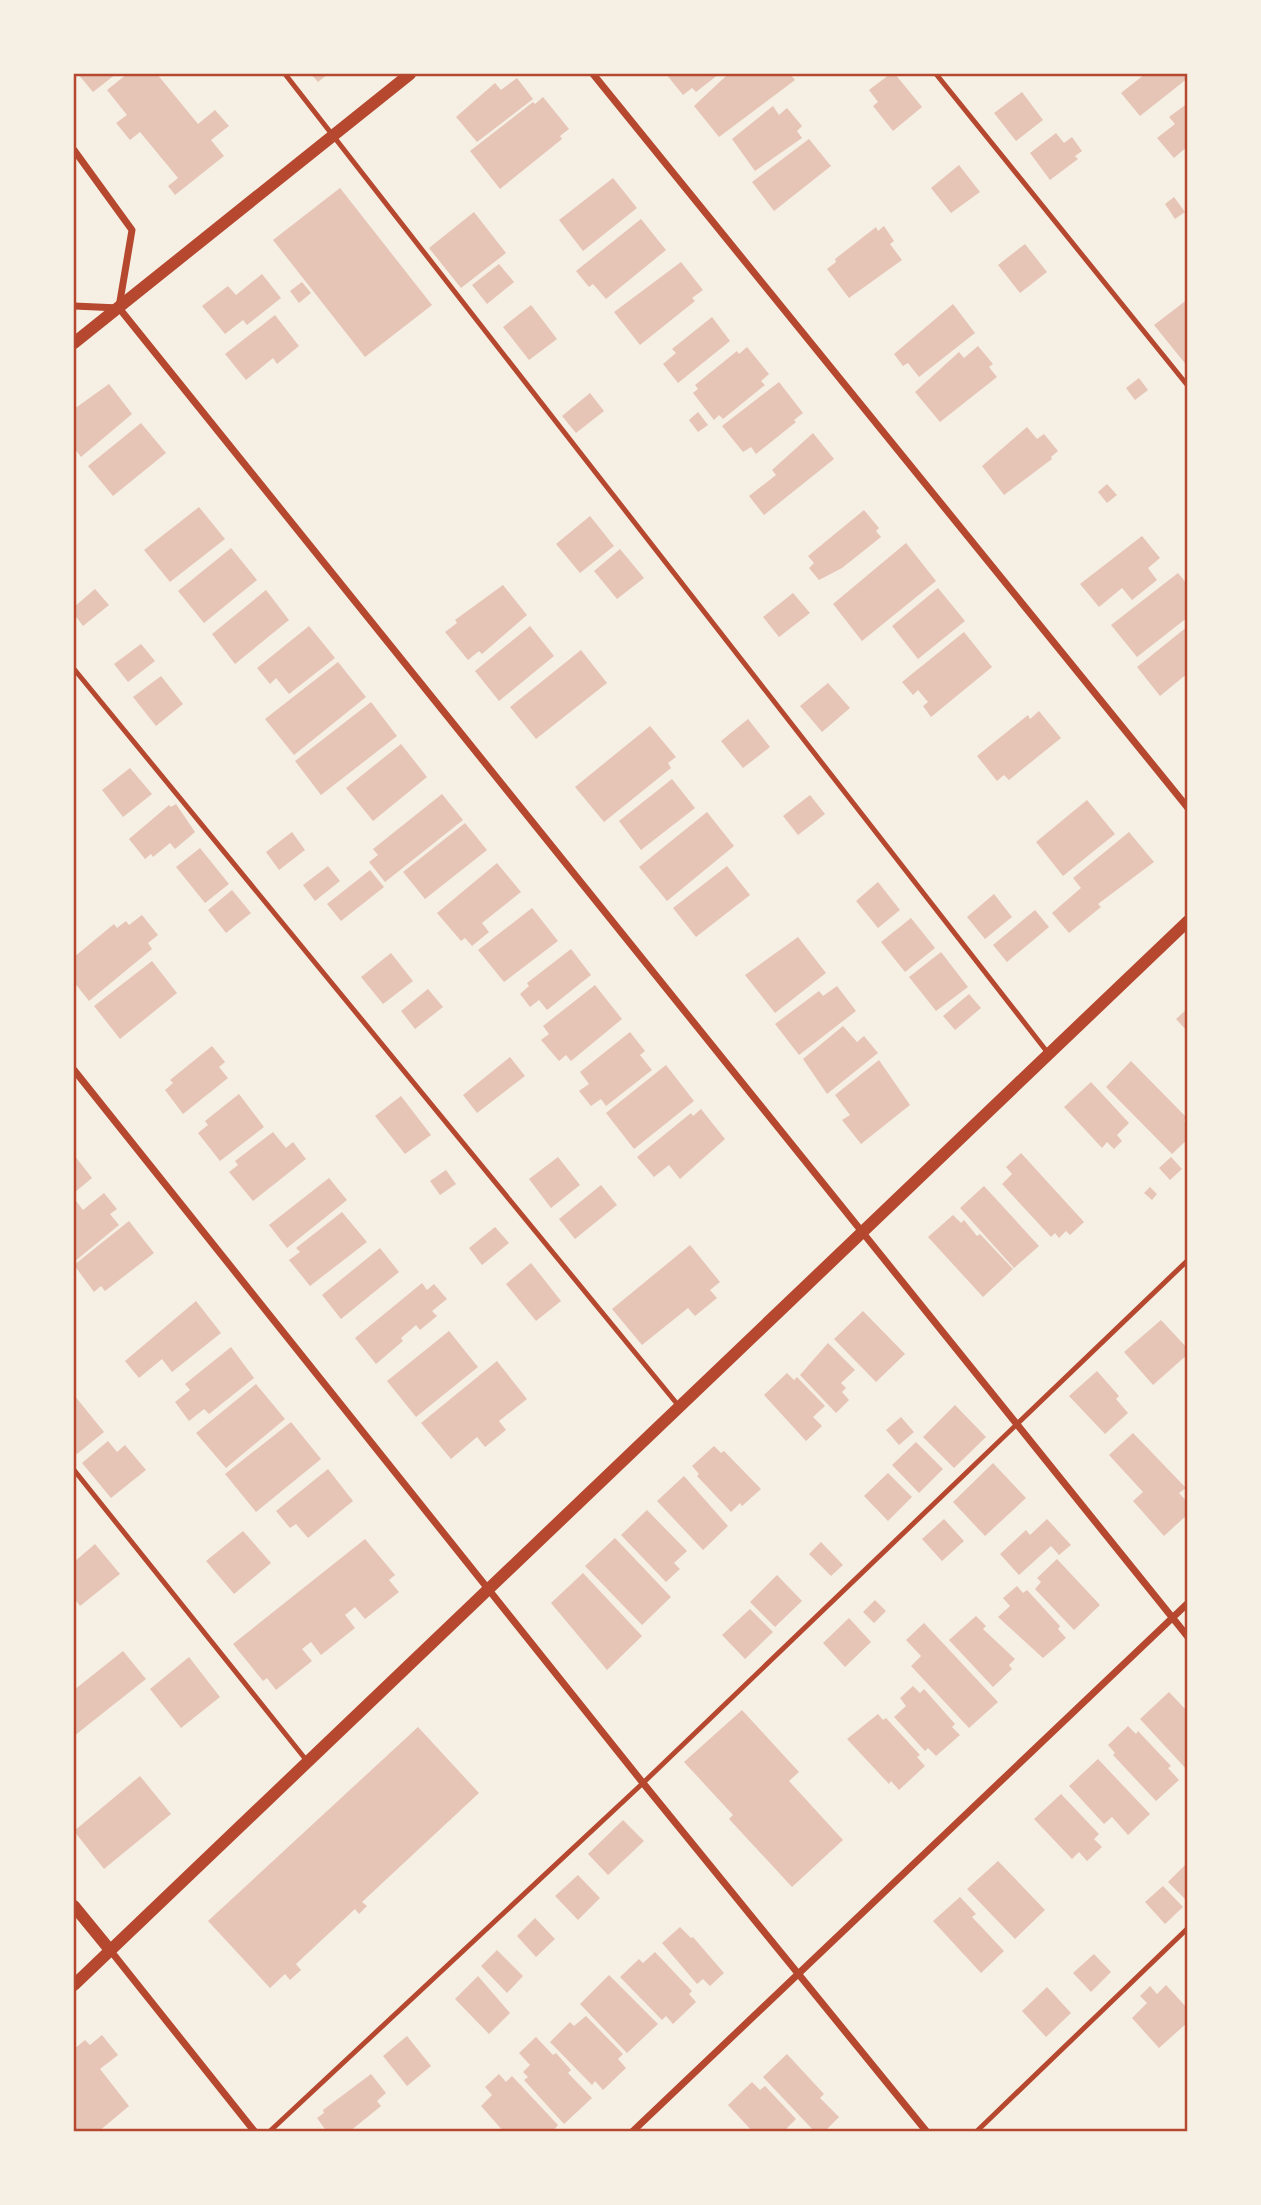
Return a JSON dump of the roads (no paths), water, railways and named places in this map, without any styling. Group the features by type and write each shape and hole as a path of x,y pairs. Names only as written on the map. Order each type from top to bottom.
{"street":[{"path":"74,343 410,74"},
{"path":"593,74 1188,808"},
{"path":"74,150 132,230 119,308 862,1229 1016,1427 1188,1637"},
{"path":"74,306 119,308"},
{"path":"74,1985 862,1229 1188,921"},
{"path":"74,1070 643,1783 927,2132"},
{"path":"632,2132 1188,1603"},
{"path":"74,1906 255,2132"}],"lane":[{"path":"285,74 1048,1053"},
{"path":"936,74 1188,386"},
{"path":"74,669 678,1405"},
{"path":"269,2132 643,1783 1188,1260"},
{"path":"74,1470 307,1761"},
{"path":"976,2132 1188,1928"}]}
